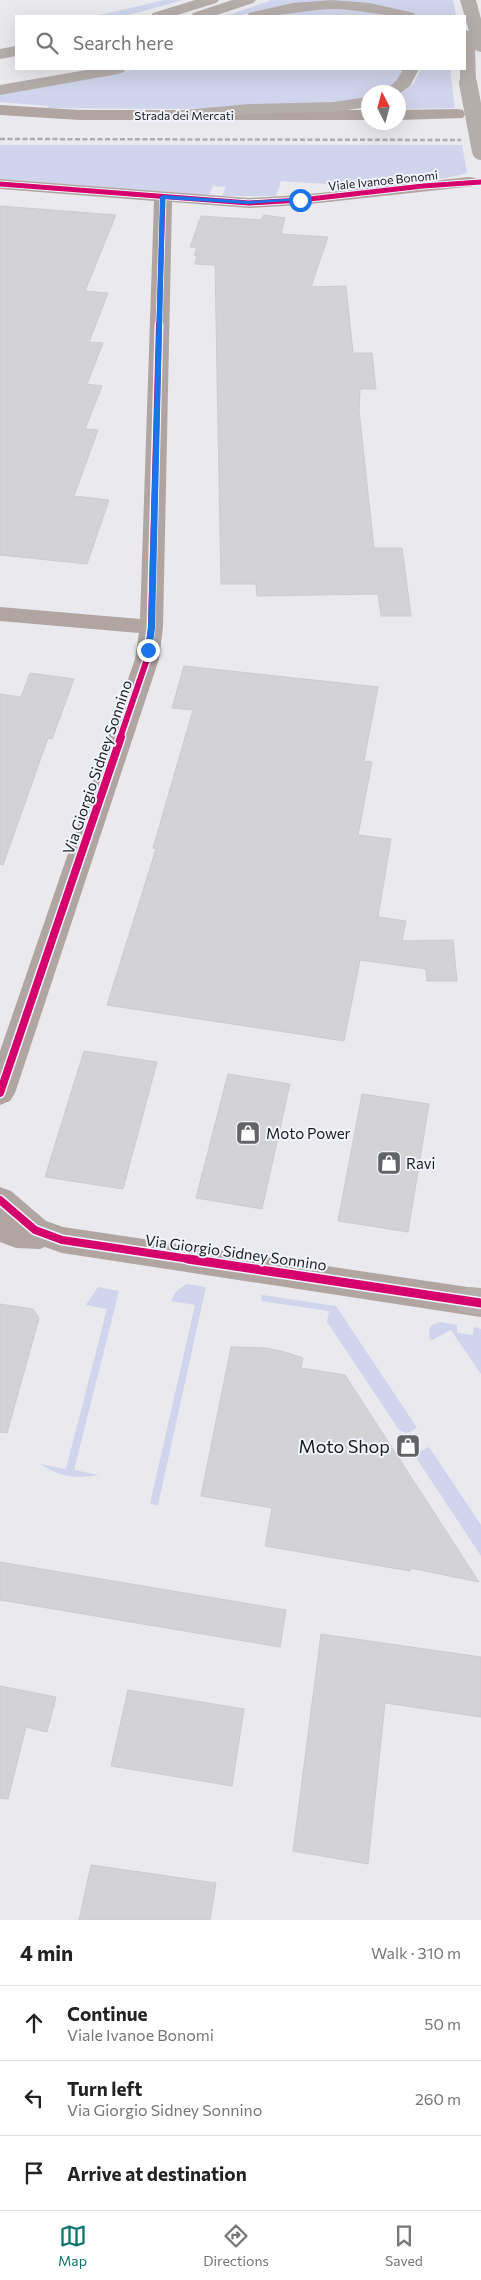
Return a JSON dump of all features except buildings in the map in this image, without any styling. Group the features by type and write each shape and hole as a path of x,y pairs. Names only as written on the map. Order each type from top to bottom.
{"highway":[{"path":"162,15 211,0"},
{"path":"202,15 248,0"},
{"path":"460,0 462,15"},
{"path":"468,0 481,47"},
{"path":"260,15 292,8 330,5 368,7 404,15"},
{"path":"466,42 468,55 466,76 481,151"},
{"path":"0,54 15,51"},
{"path":"0,65 15,62"},
{"path":"0,82 57,70"},
{"path":"0,90 112,70"},
{"path":"401,85 410,70"},
{"path":"182,115 260,109 333,107 361,103"}],"street":[{"name":"Strada dei Mercati","path":"0,110 182,115 361,115"},
{"path":"406,115 456,114"},
{"name":"Viale Ivanoe Bonomi","path":"0,184 232,202 268,202 468,182"},
{"name":"Via Giorgio Sidney Sonnino","path":"0,1093 143,675 151,628 163,197"},
{"path":"0,614 151,628"},
{"name":"Via Giorgio Sidney Sonnino","path":"0,1200 35,1230 49,1237"},
{"name":"Via Giorgio Sidney Sonnino","path":"0,1228 23,1236 49,1237 477,1302"}],"shaded area":[{"path":"164,0 183,0 129,15 100,15"},
{"path":"272,0 453,0 456,15 416,15 376,4 290,4 241,15 229,15"},
{"path":"335,8 390,15 274,15 287,12"},
{"path":"132,70 402,70 393,85 361,85 361,99 336,104 181,109 48,108 48,106 0,102 0,94"},
{"path":"420,70 450,70 455,108 406,109 406,89 414,83"},
{"path":"0,145 462,145 467,173 447,178 358,186 281,181 276,196 222,196 226,187 213,186 209,195 0,179"},
{"path":"186,1284 206,1287 158,1505 150,1504 195,1305 171,1301 176,1292"},
{"path":"98,1287 119,1291 74,1470 99,1475 75,1477 54,1472 40,1464 66,1469 107,1309 86,1305"},
{"path":"262,1295 336,1306 417,1428 407,1433 399,1430 327,1322 329,1311 261,1301"},
{"path":"440,1322 457,1325 457,1333 473,1335 474,1327 481,1329 481,1374 451,1330 430,1341 429,1329 432,1325"},
{"path":"429,1447 481,1525 481,1556 417,1459 419,1452"}],"railway":[{"path":"0,139 461,140"}],"cycle path":[{"path":"0,184 249,203 301,200 423,186 481,182"},
{"path":"0,1093 147,659 151,627 163,197"},
{"path":"0,1200 35,1230 62,1240 481,1303"}],"place":[{"name":"Moto Power","path":"248,1133"},
{"name":"Ravi","path":"389,1163"},
{"name":"Moto Shop","path":"408,1446"}],"route":[{"path":"148,650 151,628 163,197 248,203 300,200"}]}
